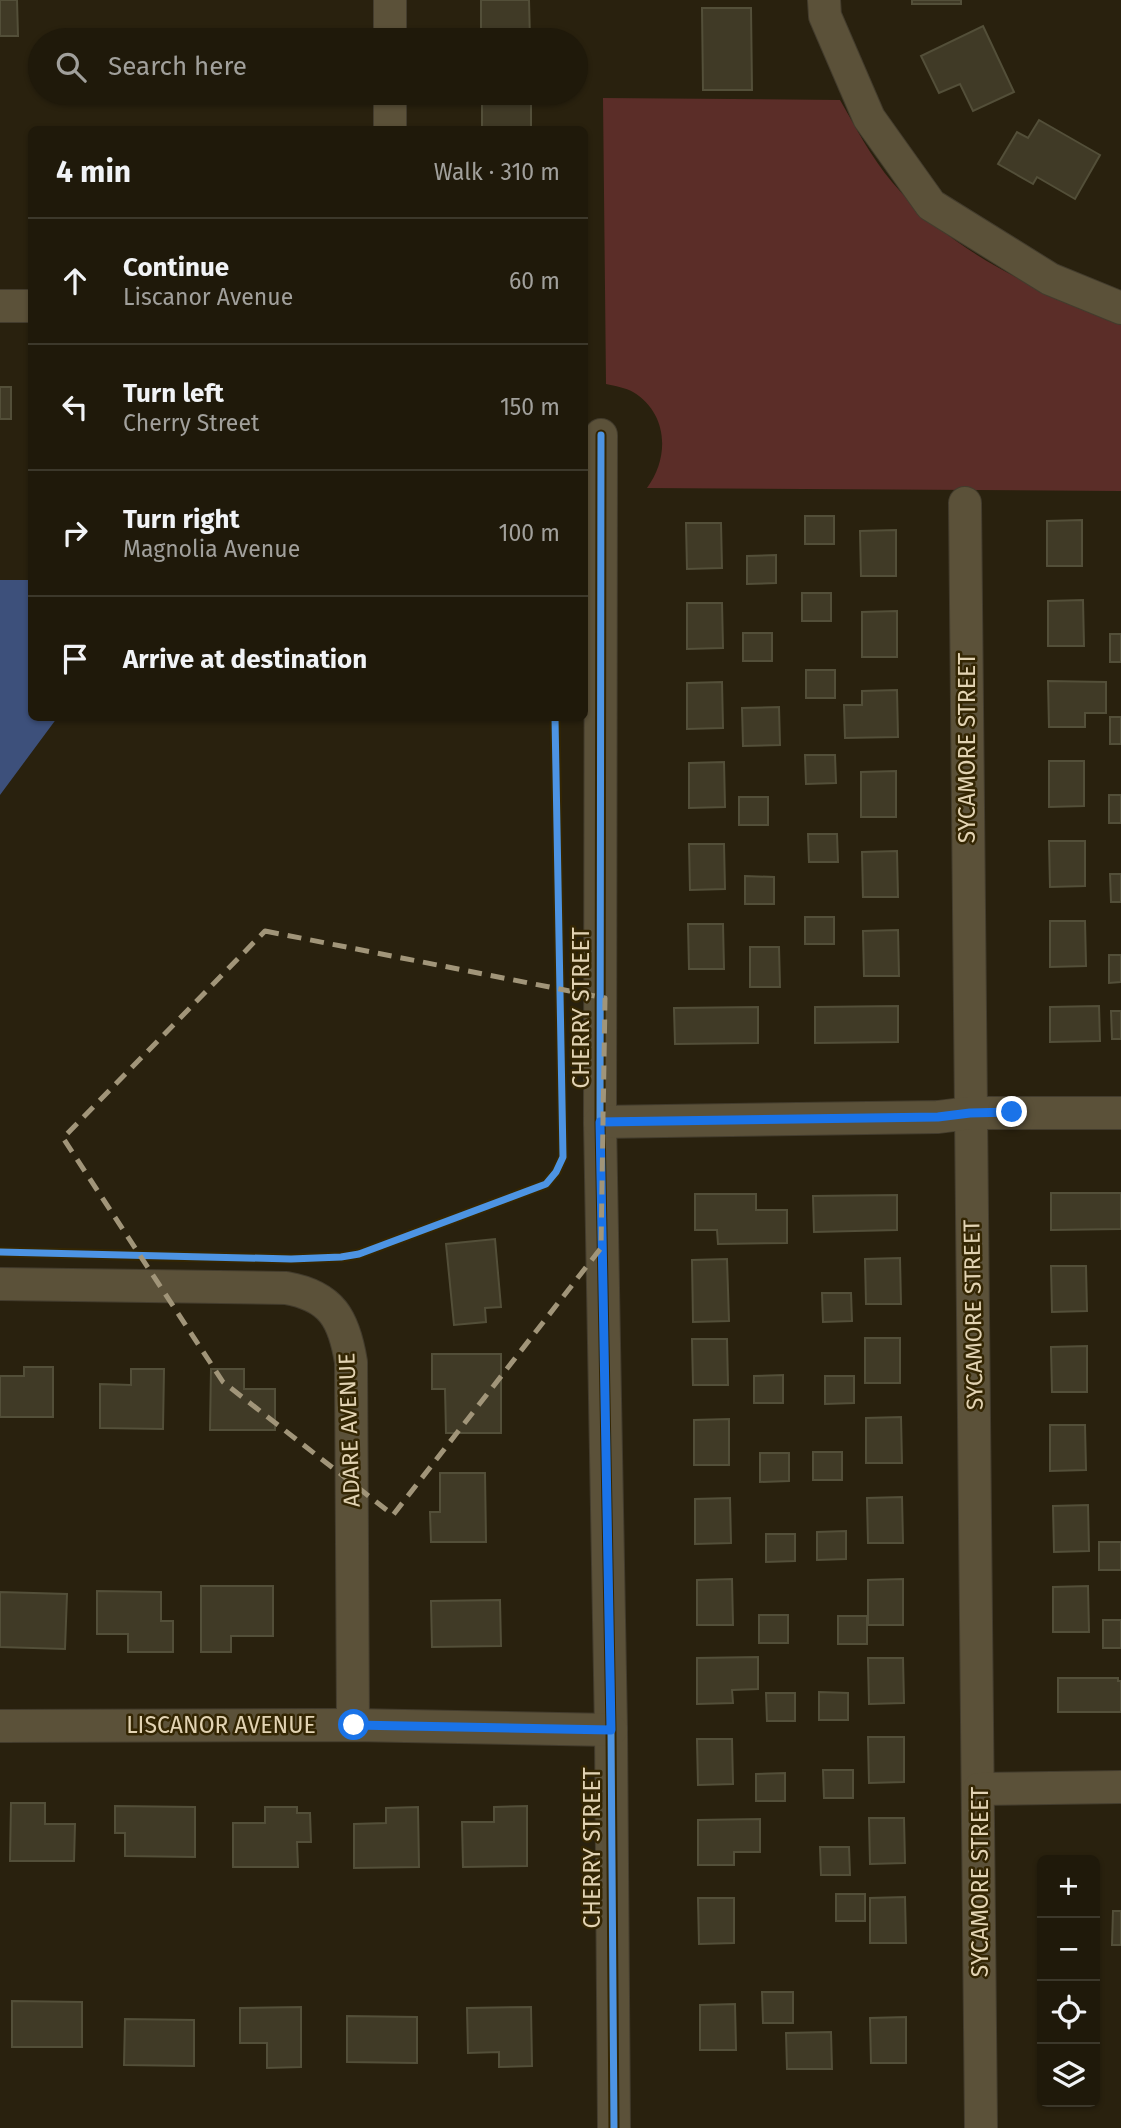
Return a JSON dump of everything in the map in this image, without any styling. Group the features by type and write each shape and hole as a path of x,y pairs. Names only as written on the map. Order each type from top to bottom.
{"street":[{"path":"390,0 390,28"},
{"path":"824,0 825,16 869,118 932,205 1050,279 1121,307"},
{"path":"390,105 390,126"},
{"path":"0,306 28,306"},
{"name":"CHERRY STREET","path":"601,435 600,1122 611,1730 614,2128"},
{"name":"SYCAMORE STREET","path":"965,503 981,2128"},
{"path":"600,1122 938,1117 970,1113 1121,1113"},
{"name":"ADARE AVENUE","path":"0,1284 286,1288 304,1291 322,1299 336,1314 343,1329 351,1362 354,1725"},
{"name":"LISCANOR AVENUE","path":"0,1726 354,1725 611,1730"},
{"path":"979,1789 1121,1787"}],"highlighted area":[{"path":"265,931 605,998 601,1248 393,1515 223,1382 63,1138"}],"shaded area":[{"path":"603,98 840,100 884,172 941,230 997,267 1027,283 1121,325 1121,491 647,488 654,476 662,450 659,423 645,401 633,392 606,384"}],"water":[{"path":"0,580 28,580 28,721 55,721 0,795"}],"building":[{"path":"0,0 17,0 18,36 0,36"},
{"path":"481,0 529,0 530,28 481,28"},
{"path":"912,0 961,0 961,4 912,4"},
{"path":"702,8 751,8 752,90 703,90"},
{"path":"983,26 1014,92 973,111 960,84 939,93 921,56"},
{"path":"482,105 531,105 531,126 482,126"},
{"path":"1039,120 1100,155 1075,199 1037,177 1033,184 998,164 1017,132 1028,138"},
{"path":"0,387 11,387 11,419 0,419"},
{"path":"805,516 834,516 834,544 805,544"},
{"path":"1082,520 1082,566 1047,566 1047,521"},
{"path":"686,523 721,523 722,568 687,569"},
{"path":"896,530 896,576 861,576 860,531"},
{"path":"776,555 776,583 747,584 747,556"},
{"path":"802,593 831,593 831,621 802,621"},
{"path":"1083,600 1084,646 1048,646 1048,601"},
{"path":"687,603 722,603 723,648 687,649"},
{"path":"897,611 897,657 862,657 862,612"},
{"path":"743,633 772,633 772,661 743,661"},
{"path":"1110,634 1121,634 1121,662 1110,662"},
{"path":"806,670 835,670 835,698 806,698"},
{"path":"1048,681 1106,682 1106,713 1085,713 1085,727 1049,727"},
{"path":"722,682 723,728 687,729 687,683"},
{"path":"897,690 898,737 845,738 844,705 862,705 862,691"},
{"path":"779,707 780,745 743,746 742,708"},
{"path":"1110,717 1121,717 1121,744 1110,744"},
{"path":"805,755 835,755 836,783 806,784"},
{"path":"1049,761 1084,761 1084,806 1049,807"},
{"path":"724,762 725,807 689,808 689,763"},
{"path":"896,771 896,817 861,817 861,772"},
{"path":"1109,795 1121,795 1121,823 1109,823"},
{"path":"739,797 768,797 768,825 739,825"},
{"path":"808,834 837,834 838,862 809,862"},
{"path":"1049,841 1085,841 1085,886 1050,887"},
{"path":"689,844 724,844 725,889 690,890"},
{"path":"897,851 898,897 863,897 862,852"},
{"path":"1110,874 1121,874 1121,902 1111,902"},
{"path":"745,876 774,877 774,904 745,904"},
{"path":"805,917 834,917 834,944 805,944"},
{"path":"1050,921 1085,921 1086,966 1050,967"},
{"path":"688,924 723,924 724,969 689,969"},
{"path":"898,930 899,976 864,976 863,931"},
{"path":"750,947 779,947 780,987 750,987"},
{"path":"1109,955 1121,955 1121,982 1109,983"},
{"path":"898,1006 898,1042 815,1043 815,1007"},
{"path":"1099,1006 1100,1041 1050,1042 1050,1007"},
{"path":"758,1007 758,1043 675,1044 674,1008"},
{"path":"1111,1011 1121,1011 1121,1039 1112,1039"},
{"path":"1051,1193 1121,1193 1121,1229 1051,1230"},
{"path":"695,1194 756,1194 756,1210 787,1210 787,1243 718,1244 717,1230 695,1230"},
{"path":"897,1195 897,1230 814,1232 813,1196"},
{"path":"495,1239 501,1307 485,1308 486,1322 454,1325 446,1244"},
{"path":"900,1258 901,1304 866,1304 865,1259"},
{"path":"727,1259 729,1321 693,1322 692,1260"},
{"path":"1051,1266 1086,1266 1087,1311 1052,1312"},
{"path":"822,1293 851,1293 852,1321 823,1322"},
{"path":"865,1338 900,1338 900,1383 865,1383"},
{"path":"692,1339 727,1339 728,1385 693,1385"},
{"path":"1087,1346 1087,1392 1052,1392 1051,1347"},
{"path":"432,1354 501,1354 501,1433 446,1433 445,1389 432,1389"},
{"path":"24,1367 53,1367 53,1417 0,1417 0,1376 24,1376"},
{"path":"131,1369 164,1369 163,1429 100,1428 100,1384 131,1385"},
{"path":"211,1369 244,1369 244,1389 275,1389 275,1430 210,1430"},
{"path":"783,1375 783,1403 754,1403 754,1376"},
{"path":"825,1376 854,1376 854,1403 825,1404"},
{"path":"901,1417 902,1463 866,1463 866,1418"},
{"path":"729,1419 729,1465 694,1465 694,1420"},
{"path":"1050,1425 1085,1425 1086,1470 1050,1471"},
{"path":"813,1452 842,1452 842,1480 813,1480"},
{"path":"760,1453 789,1453 789,1481 760,1482"},
{"path":"440,1473 485,1473 486,1542 431,1542 430,1512 440,1512"},
{"path":"902,1497 903,1543 868,1543 867,1498"},
{"path":"730,1498 731,1543 695,1544 695,1499"},
{"path":"1088,1505 1089,1551 1054,1552 1053,1506"},
{"path":"846,1531 846,1559 817,1560 817,1532"},
{"path":"766,1534 795,1534 795,1561 766,1562"},
{"path":"1099,1542 1121,1542 1121,1570 1099,1570"},
{"path":"732,1579 733,1625 697,1625 697,1580"},
{"path":"903,1579 903,1625 868,1625 868,1580"},
{"path":"201,1586 273,1586 273,1636 231,1636 231,1652 201,1652"},
{"path":"1088,1586 1089,1632 1053,1632 1053,1587"},
{"path":"97,1591 161,1592 161,1621 173,1621 173,1652 128,1652 128,1634 97,1634"},
{"path":"0,1592 67,1594 65,1649 0,1647"},
{"path":"500,1600 501,1646 432,1647 431,1601"},
{"path":"759,1615 788,1615 788,1643 759,1643"},
{"path":"838,1616 867,1616 867,1644 838,1644"},
{"path":"1103,1620 1121,1620 1121,1648 1103,1648"},
{"path":"758,1657 758,1689 732,1690 733,1703 697,1704 697,1658"},
{"path":"868,1658 903,1658 904,1703 869,1704"},
{"path":"1058,1678 1118,1678 1118,1681 1121,1681 1121,1712 1058,1712"},
{"path":"819,1692 848,1693 848,1720 819,1720"},
{"path":"766,1693 795,1693 795,1721 767,1721"},
{"path":"868,1737 904,1737 904,1782 869,1783"},
{"path":"697,1739 732,1739 733,1784 698,1785"},
{"path":"823,1770 853,1770 853,1798 824,1798"},
{"path":"785,1773 785,1801 756,1801 756,1774"},
{"path":"11,1803 45,1803 45,1824 75,1824 74,1861 10,1861"},
{"path":"115,1806 195,1807 195,1857 125,1856 125,1833 115,1833"},
{"path":"527,1806 527,1866 463,1867 462,1822 494,1822 494,1807"},
{"path":"265,1807 297,1807 297,1813 310,1813 311,1842 297,1842 298,1867 233,1867 233,1823 265,1823"},
{"path":"418,1807 419,1867 354,1868 354,1824 386,1823 386,1808"},
{"path":"869,1818 904,1818 905,1863 870,1864"},
{"path":"760,1819 760,1852 734,1852 734,1865 698,1865 698,1820"},
{"path":"820,1847 849,1847 850,1875 821,1875"},
{"path":"836,1894 865,1894 865,1921 836,1921"},
{"path":"905,1897 906,1943 870,1943 870,1898"},
{"path":"698,1898 734,1898 734,1943 699,1944"},
{"path":"1113,1911 1121,1911 1121,1945 1112,1945"},
{"path":"762,1992 793,1992 793,2023 763,2023"},
{"path":"12,2001 82,2002 82,2047 12,2047"},
{"path":"735,2004 736,2050 700,2050 700,2005"},
{"path":"301,2007 301,2067 267,2068 267,2043 240,2043 240,2008"},
{"path":"531,2007 532,2066 499,2067 499,2052 468,2053 467,2008"},
{"path":"347,2016 417,2017 417,2063 347,2062"},
{"path":"906,2017 906,2063 871,2063 870,2018"},
{"path":"125,2019 194,2020 194,2066 124,2065"},
{"path":"831,2032 832,2069 787,2069 786,2033"}],"cycle path":[{"path":"601,435 600,1122 611,1730 614,2128"},
{"path":"0,1252 291,1259 341,1257 359,1254 546,1184 563,1157 555,721"}],"route":[{"path":"354,1725 611,1730 600,1122 938,1117 1012,1112"}]}
